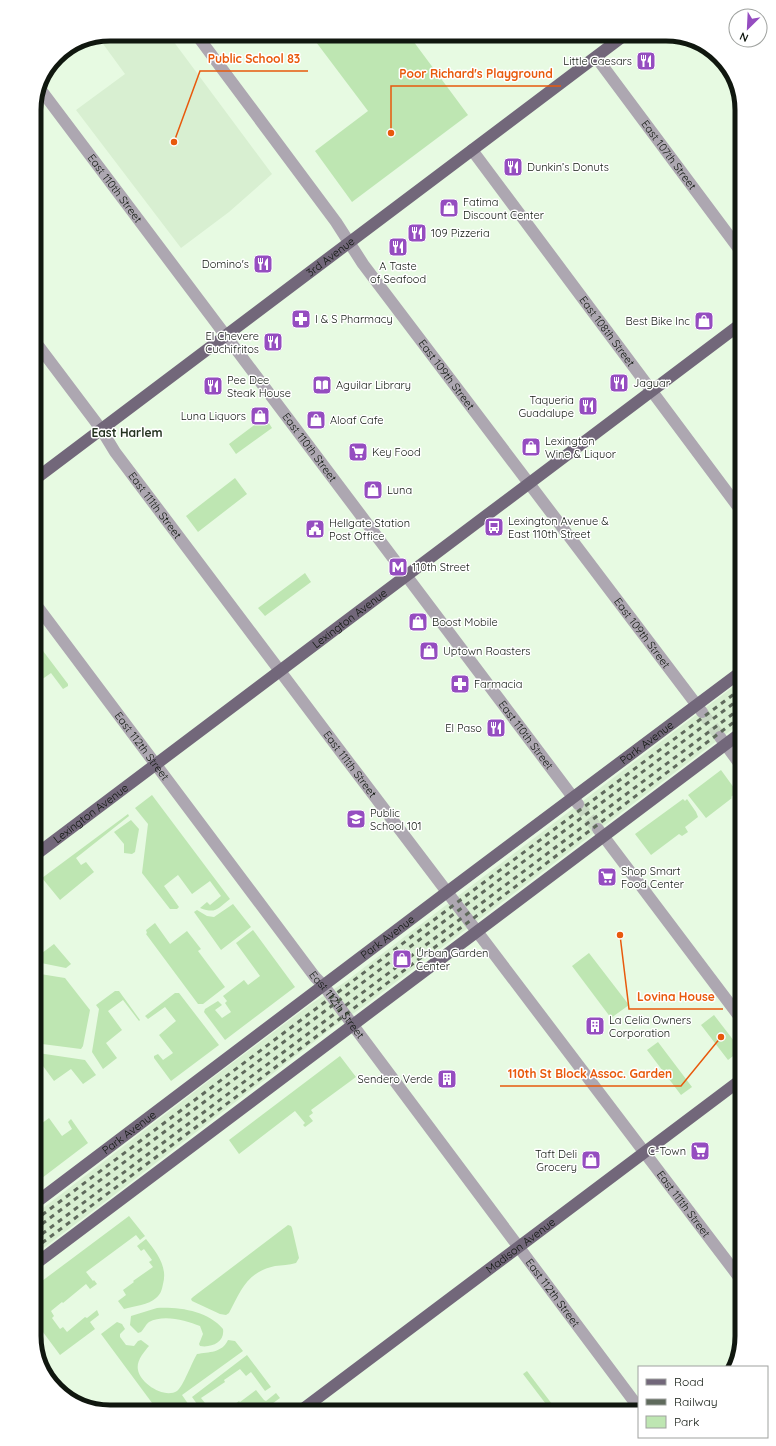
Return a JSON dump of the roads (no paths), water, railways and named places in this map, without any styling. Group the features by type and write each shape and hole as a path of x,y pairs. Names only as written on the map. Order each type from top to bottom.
{"main road":[{"name":"3rd Avenue","path":"41,475 617,41"},
{"name":"Lexington Avenue","path":"41,851 735,328"},
{"name":"Park Avenue","path":"41,1199 447,892 576,800 699,708 735,677"},
{"path":"41,1260 477,932 600,833 723,740 735,735"},
{"name":"Madison Avenue","path":"309,1405 735,1084"}],"street":[{"name":"East 109th Street","path":"201,41 318,197 363,264 699,708"},
{"name":"East 107th Street","path":"596,57 735,243"},
{"name":"East 110th Street","path":"43,93 576,800"},
{"name":"East 108th Street","path":"472,150 735,503"},
{"name":"East 111th Street","path":"41,349 101,429 115,452 735,1271"},
{"name":"East 112th Street","path":"41,611 315,977 324,986 637,1405"},
{"path":"723,740 735,757"},
{"path":"600,833 735,1011"}],"tunnel":[{"path":"702,712 720,737"},
{"path":"578,804 598,829"}],"railway":[{"path":"41,1216 735,693"},
{"path":"41,1225 735,702"},
{"path":"41,1235 735,712"},
{"path":"41,1244 735,721"}],"place":[{"name":"Little Caesars","path":"646,61"},
{"name":"Poor Richard's Playground","path":"391,133"},
{"name":"Public School 83","path":"174,142"},
{"name":"Dunkin’s Donuts","path":"513,167"},
{"name":"Fatima Discount Center","path":"449,208"},
{"name":"109 Pizzeria","path":"417,233"},
{"name":"A Taste of Seafood","path":"398,247"},
{"name":"Domino's","path":"263,264"},
{"name":"I & S Pharmacy","path":"301,319"},
{"name":"Best Bike Inc","path":"704,321"},
{"name":"El Chevere Cuchifritos","path":"273,342"},
{"name":"Jaguar","path":"619,383"},
{"name":"Aguilar Library","path":"322,385"},
{"name":"Pee Dee Steak House","path":"213,386"},
{"name":"Taqueria Guadalupe","path":"588,406"},
{"name":"Luna Liquors","path":"260,416"},
{"name":"Aloaf Cafe","path":"316,420"},
{"name":"Lexington Wine & Liquor","path":"531,447"},
{"name":"Key Food","path":"358,452"},
{"name":"Luna","path":"373,490"},
{"name":"Lexington Avenue & East 110th Street","path":"494,527"},
{"name":"Hellgate Station Post Office","path":"315,529"},
{"name":"110th Street","path":"398,567"},
{"name":"Boost Mobile","path":"418,622"},
{"name":"Uptown Roasters","path":"429,651"},
{"name":"Farmacia","path":"460,684"},
{"name":"El Paso","path":"496,728"},
{"name":"Public School 101","path":"356,819"},
{"name":"Shop Smart Food Center","path":"607,877"},
{"name":"Lovina House","path":"620,935"},
{"name":"Urban Garden Center","path":"402,959"},
{"name":"La Celia Owners Corporation","path":"595,1026"},
{"name":"110th St Block Assoc. Garden","path":"721,1037"},
{"name":"Sendero Verde","path":"447,1079"},
{"name":"C-Town","path":"700,1151"},
{"name":"Taft Deli Grocery","path":"591,1160"}],"district":[{"name":"East Harlem","path":"127,432"}]}
